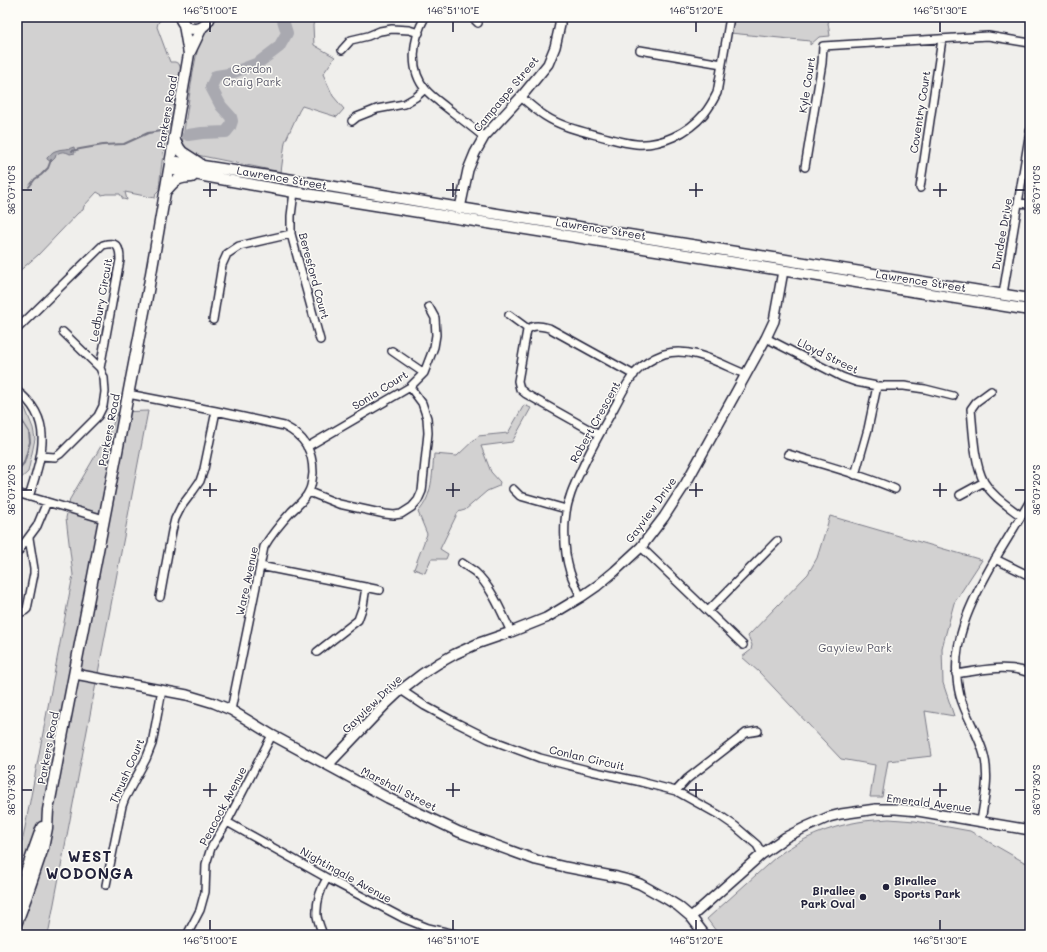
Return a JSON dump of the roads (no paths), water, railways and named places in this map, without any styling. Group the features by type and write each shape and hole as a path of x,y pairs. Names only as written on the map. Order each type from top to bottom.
{"main road":[{"name":"Parkers Road","path":"17,922 43,848 47,828 48,810 166,192 189,54 202,27 210,17"},
{"name":"Parkers Road","path":"180,20 189,54"},
{"path":"180,20 193,29 202,27"},
{"path":"174,138 182,152 205,171"},
{"name":"Lawrence Street","path":"170,165 205,171 294,192 1030,310"},
{"path":"166,192 173,183 182,177 205,171"},
{"name":"Lawrence Street","path":"205,171 293,180 1030,299"},
{"path":"293,180 294,192"},
{"path":"457,218 460,208"},
{"path":"783,270 784,260"},
{"path":"1001,305 1003,294"},
{"name":"Parkers Road","path":"17,897 48,810"}],"street":[{"path":"425,17 416,41 414,58 418,76 425,89 484,137"},
{"path":"472,17 478,23"},
{"name":"Campaspe Street","path":"460,208 468,170 475,153 484,137 521,97 548,64 555,47 560,26 560,17"},
{"path":"521,97 544,116 576,130 637,145 666,140 680,134 693,125 704,114 717,93 730,17"},
{"path":"342,50 351,40 368,36 380,31 392,29 409,30 419,33"},
{"name":"Kyle Court","path":"805,166 822,63 823,46 988,36 1030,43"},
{"name":"Coventry Court","path":"920,188 942,38"},
{"path":"640,50 722,64"},
{"path":"352,121 357,116 377,109 404,104 416,97 425,89"},
{"name":"Dundee Drive","path":"1003,294 1030,131"},
{"name":"Beresford Court","path":"294,192 291,216 291,234 320,340"},
{"path":"1018,203 1030,204"},
{"path":"213,320 222,265 227,254 238,246 291,234"},
{"name":"Ledbury Circuit","path":"17,329 103,245 116,245 119,250 120,260 100,368 104,378 105,392 103,406 98,416 58,455 52,458 40,456"},
{"name":"Gayview Drive","path":"328,765 385,705 401,690 428,670 455,654 479,643 546,618 581,598 615,571 641,547 664,517 686,483 766,338 774,321 783,270"},
{"name":"Sonia Court","path":"308,447 410,387 424,373 434,347 436,335 435,318 428,307"},
{"path":"509,315 528,329"},
{"path":"599,435 526,394 520,389 518,381 526,333 528,329 534,326 549,328 634,375"},
{"path":"63,332 100,368"},
{"name":"Lloyd Street","path":"766,338 842,377 856,382 877,386 904,386 925,389 953,396"},
{"path":"392,351 424,373"},
{"name":"Robert Crescent","path":"581,598 570,571 566,553 564,537 566,509 575,483 599,435 634,375 644,364 655,358 664,354 678,352 700,356 745,374"},
{"path":"855,475 868,429 877,386"},
{"path":"309,492 339,504 385,514 401,514 412,507 418,500 422,491 428,433 427,418 422,404 410,387"},
{"path":"17,391 32,406 41,423 42,430 38,467 29,497"},
{"path":"991,391 976,402 971,409 977,461 984,482 999,500 1021,516"},
{"name":"Ware Avenue","path":"128,394 284,426 291,429 304,440 312,456 312,478 309,492 302,502 275,530 264,547 231,710"},
{"path":"160,597 175,518 181,507 200,482 204,470 216,411"},
{"path":"788,454 879,482 894,489"},
{"path":"960,495 984,482"},
{"path":"513,489 520,496 566,509"},
{"path":"17,494 104,519"},
{"path":"981,822 986,784 985,756 960,697 956,674 958,642 968,610 980,585 1030,501"},
{"path":"17,553 37,526 46,502"},
{"path":"17,612 22,612 27,609 34,579 34,569 29,538"},
{"path":"708,611 777,541"},
{"path":"641,547 743,645"},
{"path":"995,560 1030,576"},
{"path":"462,563 476,572 486,585 498,604 511,632"},
{"path":"260,566 380,590"},
{"path":"317,652 358,620 363,606 366,587"},
{"path":"956,674 998,668 1016,669 1030,673"},
{"name":"Marshall Street","path":"75,674 193,696 231,710 272,735 388,798 459,832 536,860 629,880 678,906 691,917 705,935"},
{"name":"Thrush Court","path":"106,885 122,806 146,760 152,744 162,690"},
{"name":"Conlan Circuit","path":"401,690 425,706 457,723 540,758 676,791 719,815 735,826 757,845 762,854"},
{"path":"676,791 687,779 746,733 758,730"},
{"name":"Peacock Avenue","path":"187,935 200,910 205,892 206,864 211,848 227,822 272,735"},
{"name":"Emerald Avenue","path":"691,917 762,854 786,837 829,817 876,809 896,809 918,811 1030,830"},
{"name":"Nightingale Avenue","path":"227,822 326,878 403,918 428,928 459,935"},
{"path":"323,935 317,917 317,907 318,896 326,878"}],"waterway":[{"path":"188,135 226,132 230,127 232,121 231,117 221,106 211,87 216,76 229,74 258,63 279,47 287,33 282,17"},
{"path":"72,151 103,145 124,144 148,133 167,130"},
{"path":"29,187 35,179 48,168 51,160"},
{"path":"17,413 29,432 30,442 24,463 17,471"}],"place":[{"name":"Birallee Sports Park","path":"886,887"},
{"name":"Birallee Park Oval","path":"863,897"}],"district":[{"name":"WEST WODONGA","path":"90,866"}],"park label":[{"name":"Gordon Craig Park","path":"252,75"},
{"name":"Gayview Park","path":"855,648"}]}
